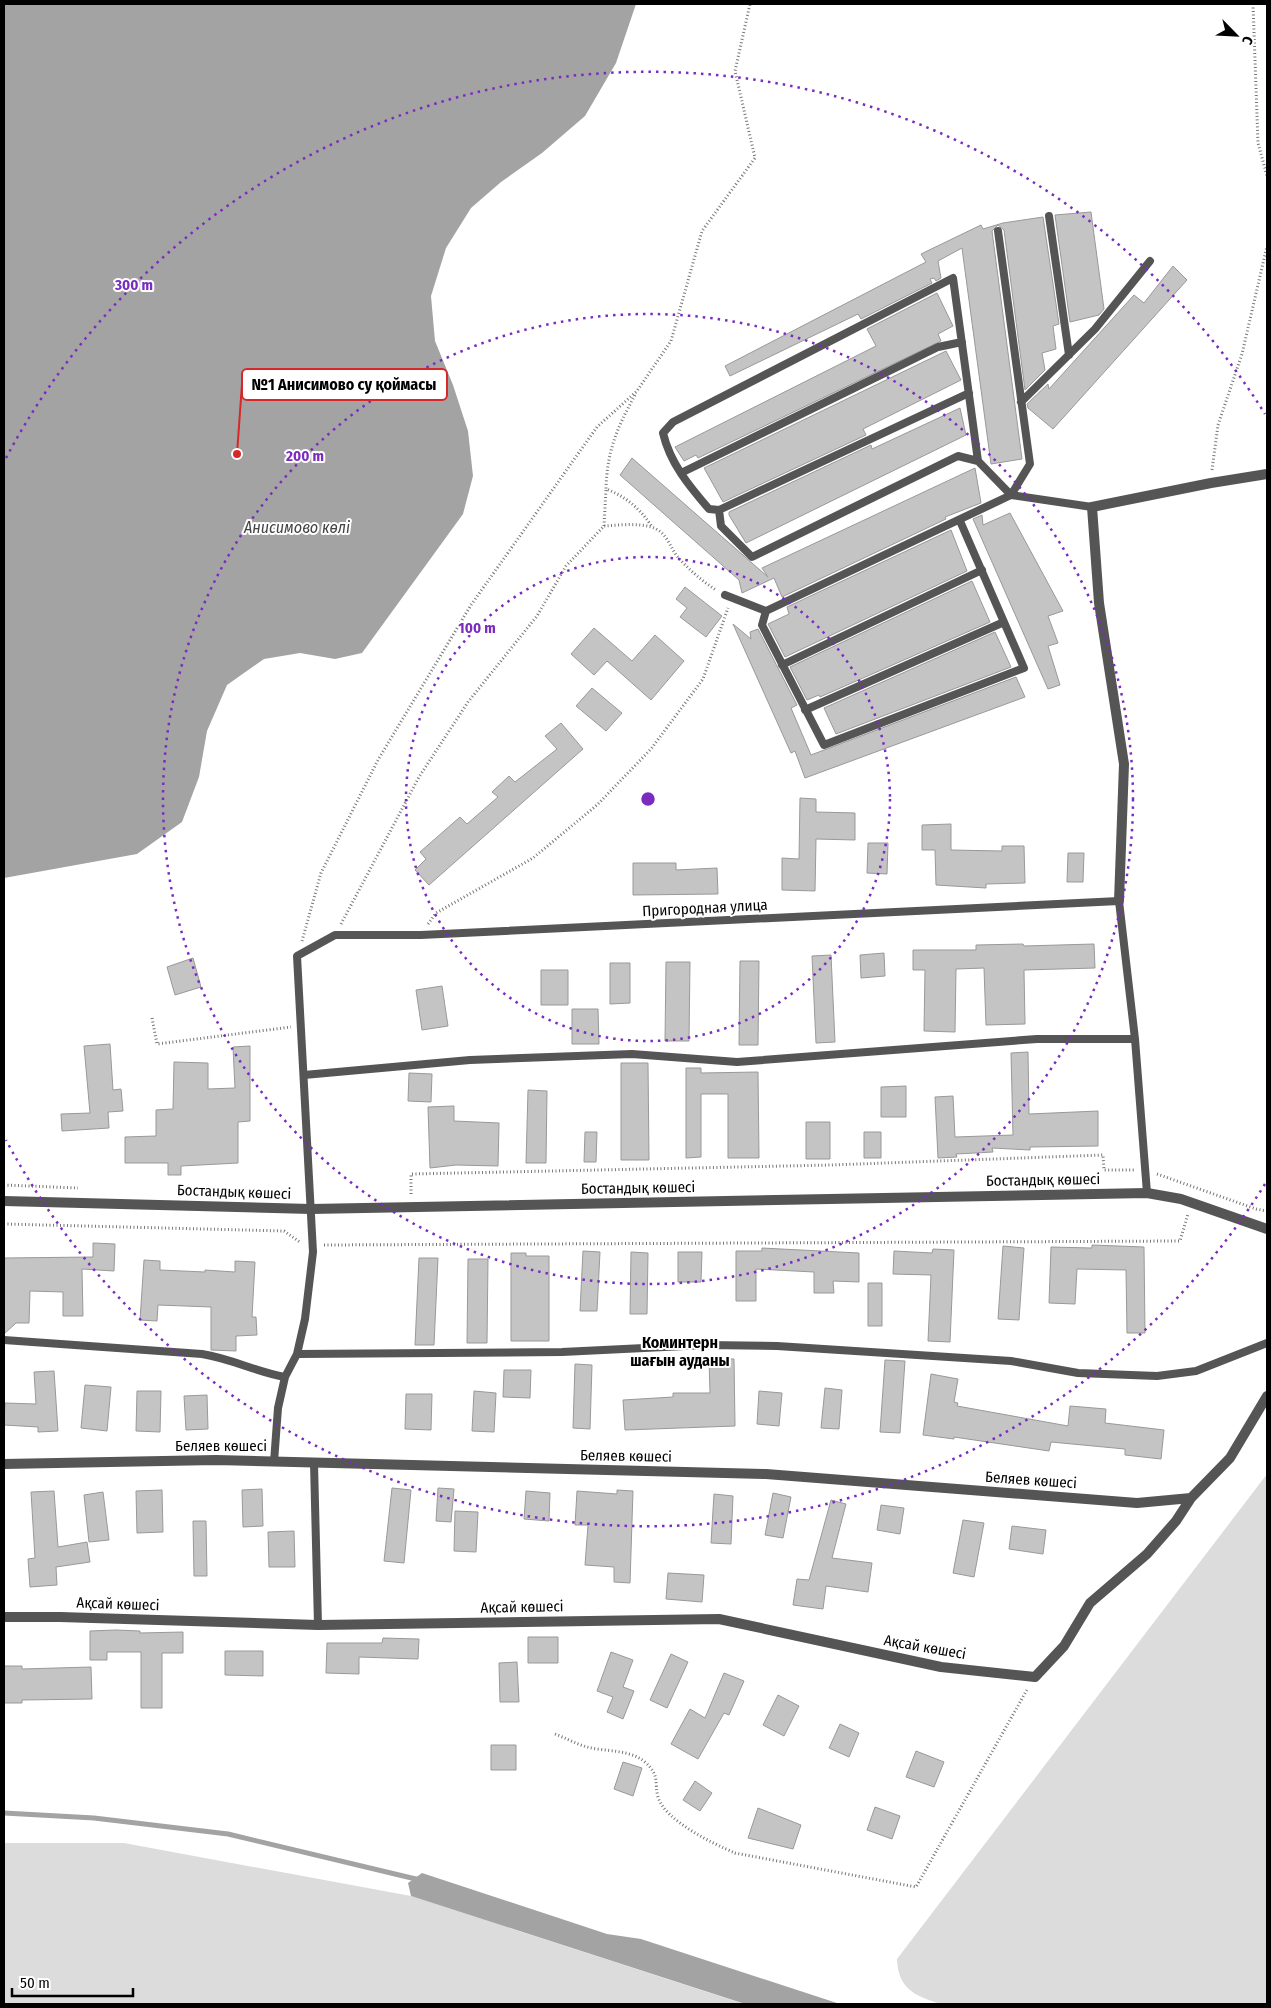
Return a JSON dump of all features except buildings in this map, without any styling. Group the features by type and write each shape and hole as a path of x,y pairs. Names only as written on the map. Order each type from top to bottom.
{"street":[{"path":"1119,901 1124,764 1099,603 1092,507 1211,483 1267,474"},
{"name":"Бостандық көшесі","path":"4,1200 311,1210 1147,1193 1191,1202 1267,1229"},
{"path":"1035,1677 1064,1646 1090,1603 1147,1554 1176,1521 1191,1498 1230,1458 1267,1396"},
{"name":"Беляев көшесі","path":"4,1464 216,1460 766,1474 1137,1503 1191,1498"},
{"name":"Ақсай көшесі","path":"4,1617 60,1616 318,1626 719,1619 941,1667 1035,1677"}],"lane":[{"path":"1049,216 1069,355"},
{"path":"725,595 766,611 960,521 1011,495 1030,464 998,231"},
{"path":"1021,402 1095,329 1150,261"},
{"path":"969,393 719,510 709,509 691,489 668,453 663,433 673,422 953,278 969,393 978,461"},
{"path":"682,473 938,347 962,342"},
{"path":"719,510 721,526 752,557 958,456 978,461 1011,495 1092,507"},
{"path":"766,611 762,625 824,745 1024,668 960,521"},
{"path":"782,665 982,570"},
{"path":"805,710 1004,622"},
{"path":"1119,901 1135,1039 1147,1193"},
{"name":"Пригородная улица","path":"297,956 335,935 421,935 1119,901"},
{"path":"274,1462 278,1408 285,1377 297,1354 304,1320 313,1245 297,956"},
{"path":"304,1075 470,1060 632,1054 737,1062 1037,1039 1135,1039"},
{"path":"4,1340 202,1354 227,1358 248,1365 259,1372 285,1377"},
{"path":"297,1354 562,1352 706,1345 777,1346 1011,1361 1078,1373 1157,1376 1196,1372 1267,1343"},
{"path":"314,1463 318,1626"}],"path":[{"path":"335,935 424,769 468,702 537,616 566,566 604,526 607,464 615,432 637,391 671,341 702,231 756,158 735,71 750,4"},
{"path":"1253,4 1258,143 1267,176"},
{"path":"1211,483 1218,425 1242,354 1267,246"},
{"path":"297,956 321,873 378,760 471,605 597,427 637,391"},
{"path":"606,489 631,502 646,516 652,527"},
{"path":"421,935 436,913 533,858 597,806 651,749 703,679 728,608 725,595 706,584 677,556 660,532 652,527 633,525 604,526"},
{"path":"152,1018 157,1044 302,1025"},
{"path":"410,1208 411,1174 830,1165 1103,1155 1104,1170 1145,1170 1267,1211"},
{"path":"4,1224 284,1231 303,1245 1180,1241 1191,1202"},
{"path":"555,1734 587,1747 631,1754 645,1761 655,1772 658,1784 658,1797 664,1809 683,1824 721,1847 744,1855 916,1887 1035,1677"}],"shaded area":[{"path":"1267,1474 1267,2004 941,2004 923,1998 910,1990 901,1978 897,1959"},
{"path":"4,1843 124,1843 411,1896 744,2004 4,2004"}],"water":[{"name":"Анисимово көлі","path":"4,4 636,4 616,63 585,116 542,153 501,182 471,208 446,248 431,296 435,341 453,385 468,431 473,476 463,514 362,653 335,659 300,653 264,659 227,685 207,731 199,777 182,822 137,854 4,878"},
{"path":"422,1873 607,1934 641,1939 840,2004 745,2004 411,1896 408,1883"}],"waterway":[{"path":"4,1813 94,1818 228,1834 420,1880"}],"place":[{"name":"№1 Анисимово су қоймасы","path":"237,454"}],"district":[{"name":"Коминтерн шағын ауданы","path":"680,1351"}]}
